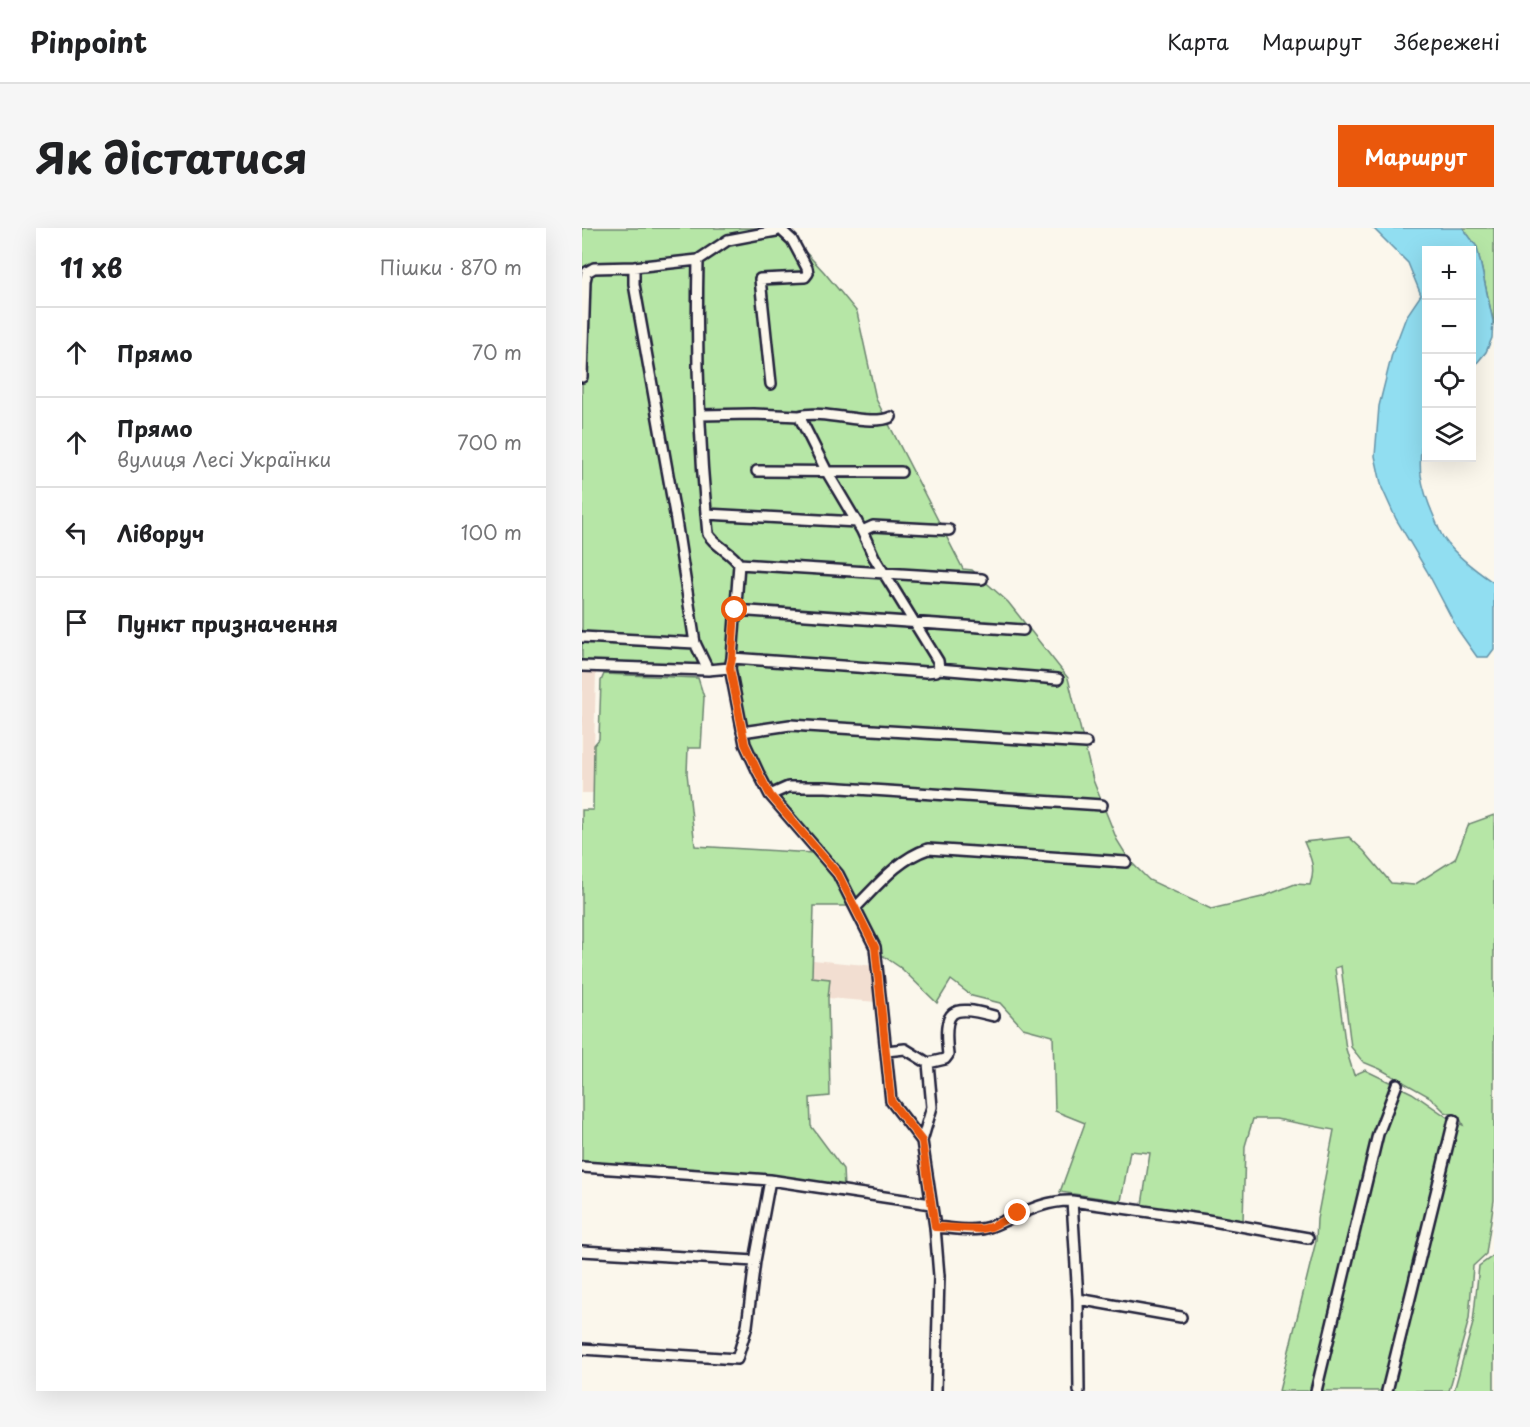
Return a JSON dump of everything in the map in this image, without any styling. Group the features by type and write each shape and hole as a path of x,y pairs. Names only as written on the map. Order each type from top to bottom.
{"street":[{"path":"582,376 587,272 594,268 634,267 698,260 728,240 776,231 779,228 792,240 808,273 805,277 790,280 760,279 771,384"},
{"path":"698,260 700,415 706,514 710,538 739,564 982,579"},
{"path":"634,267 634,284 675,514 695,643 708,670"},
{"path":"700,415 819,415 881,420 891,417"},
{"path":"799,416 874,557 938,661 938,669"},
{"path":"757,471 901,472"},
{"path":"706,514 857,522"},
{"path":"862,531 873,526 949,530"},
{"path":"739,564 731,663 745,744 770,795 838,874 856,907 876,953 891,1101 922,1141"},
{"path":"735,610 1023,630"},
{"path":"582,637 695,643"},
{"path":"582,666 708,670 731,663 926,672 934,672 938,669 1058,679"},
{"path":"742,732 790,724 1086,743"},
{"path":"770,795 788,787 826,787 1102,805"},
{"path":"856,907 894,868 927,849 1126,862"},
{"path":"886,1051 905,1049 928,1063 945,1059 948,1055 945,1030 952,1014 967,1009 994,1016"},
{"path":"928,1063 932,1107 922,1141 935,1227 939,1276 936,1391"},
{"path":"1316,1391 1378,1134 1397,1084"},
{"path":"1387,1391 1454,1120"},
{"path":"582,1167 770,1180 932,1204"},
{"path":"582,1348 737,1359 747,1326 755,1260 770,1180"},
{"path":"935,1227 981,1229 991,1227 1028,1209 1072,1201 1207,1220 1308,1238"},
{"path":"1072,1201 1078,1299 1079,1391"},
{"path":"582,1251 755,1260"},
{"path":"1078,1299 1181,1317"}],"shaded area":[{"path":"582,669 596,670 593,793 582,793"},
{"path":"813,960 876,966 877,1002 828,998 830,979 812,978"}],"green space":[{"path":"582,228 783,228 857,312 876,399 963,569 972,570 1008,602 1068,678 1093,780 1117,840 1130,861 1149,880 1211,909 1262,897 1295,884 1310,885 1313,868 1304,842 1349,837 1391,883 1414,885 1455,859 1469,824 1494,815 1494,1200 1486,1254 1473,1266 1469,1319 1449,1391 1279,1391 1316,1241 1317,1219 1334,1130 1276,1119 1253,1119 1245,1146 1243,1222 1142,1205 1150,1153 1130,1151 1121,1201 1060,1192 1085,1123 1055,1111 1053,1036 1023,1028 1000,1003 972,996 951,980 937,1003 901,968 879,953 843,881 767,786 745,740 732,665 693,671 582,666","holes":["1341,966 1351,1047 1363,1062 1430,1097 1445,1112 1459,1116 1463,1125 1453,1121 1412,1093 1365,1070 1354,1075 1346,1049 1335,968"]},
{"path":"1463,228 1494,228 1494,325 1477,247"},
{"path":"604,674 698,678 704,697 701,748 688,748 687,773 695,846 813,853 835,878 848,906 814,906 812,977 830,979 828,998 830,1096 810,1098 811,1126 843,1169 844,1188 713,1171 582,1163 582,810 593,810 594,745 599,739 601,681"},
{"path":"1494,1255 1494,1391 1454,1391 1473,1323 1479,1266"}],"water":[{"path":"1373,228 1463,228 1477,247 1493,321 1492,338 1486,352 1476,364 1476,246 1422,246 1421,475 1426,496 1443,538 1461,558 1494,583 1494,649 1488,657 1477,657 1458,630 1396,519 1382,488 1375,456 1379,406 1392,354 1406,317 1421,295 1408,263"}],"route":[{"path":"735,610 730,668 745,744 770,795 838,874 875,947 891,1101 922,1141 935,1227 981,1229 991,1227 1018,1213"}]}
